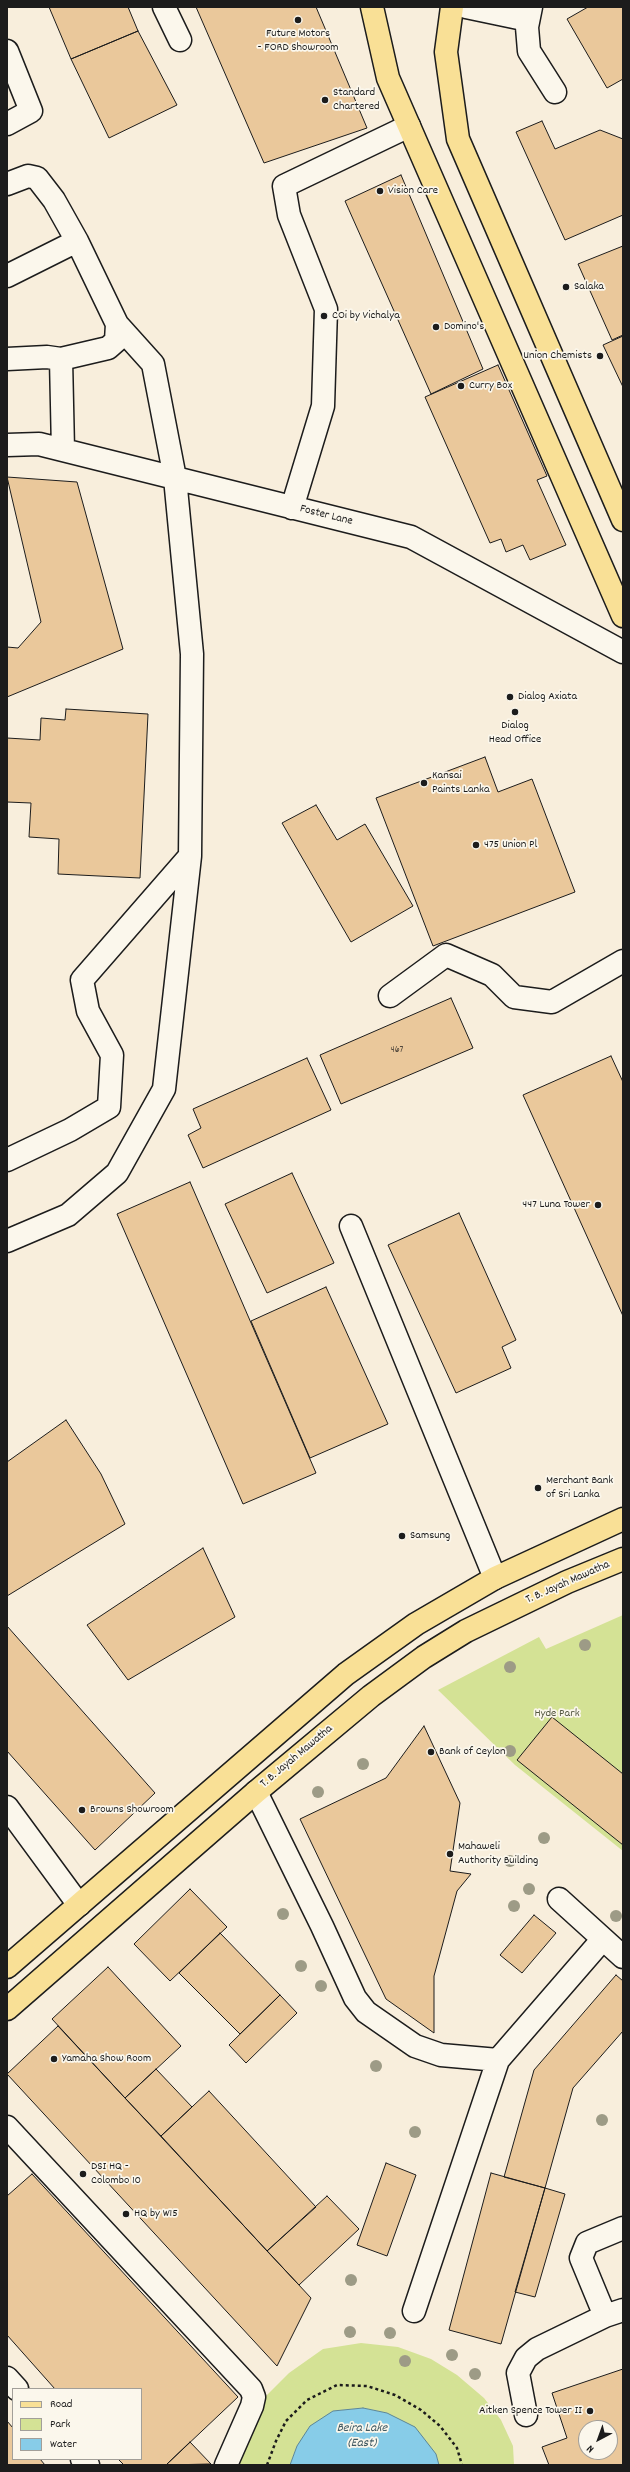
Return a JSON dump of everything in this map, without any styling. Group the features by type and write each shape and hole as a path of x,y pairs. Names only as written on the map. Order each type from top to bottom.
{"main road":[{"path":"372,7 388,78 623,616"},
{"path":"452,7 446,52 458,139 623,520"},
{"path":"7,1967 346,1674 416,1624 495,1578 623,1519"},
{"name":"T. B. Jayah Mawatha","path":"7,2009 256,1792 371,1696 424,1657 466,1631 568,1582 623,1559"}],"street":[{"path":"164,7 180,40"},
{"path":"466,7 530,14 527,27 530,51 555,92"},
{"path":"7,51 31,111 7,124"},
{"path":"292,508 323,406 326,309 289,215 284,186 409,126"},
{"path":"7,184 28,176 36,178 54,200 77,241 117,324 153,364 175,478 192,654 190,856 164,1089 117,1173 68,1215 7,1241"},
{"path":"7,276 77,241"},
{"path":"7,359 46,357 61,359 108,348 116,341 117,324"},
{"path":"61,359 63,450"},
{"name":"Foster Lane","path":"7,445 39,444 411,537 623,652"},
{"path":"7,1160 70,1130 109,1107 112,1055 88,1011 82,980 190,856"},
{"path":"390,996 446,955 492,975 514,997 552,1002 623,961"},
{"path":"351,1226 495,1578"},
{"path":"256,1792 322,1926 354,1998 361,2007 415,2046 441,2055 498,2060"},
{"path":"7,1807 79,1905"},
{"path":"558,1899 602,1940 623,1957"},
{"path":"414,2311 498,2060 602,1940"},
{"path":"7,2127 251,2390 254,2397 252,2406 226,2465"},
{"path":"526,2415 518,2373 526,2358 537,2348 614,2313 581,2258 582,2252 591,2241 623,2228"},
{"path":"7,2378 16,2388"}],"path":[{"path":"266,2465 286,2421 307,2400 337,2385 367,2386 395,2395 421,2410 440,2426 457,2448 462,2465"}],"green space":[{"name":"Hyde Park","path":"623,1615 623,1851 515,1765 438,1690 539,1637 546,1649"},
{"path":"361,2343 398,2347 431,2359 457,2375 484,2398 501,2420 513,2446 514,2465 439,2465 436,2454 387,2413 363,2408 333,2411 297,2446 290,2465 238,2465 264,2398 289,2373 323,2349"}],"water":[{"name":"Beira Lake (East)","path":"363,2408 387,2413 415,2427 436,2454 439,2465 290,2465 297,2446 310,2426 333,2411"}],"building":[{"path":"49,7 128,7 138,31 71,59"},
{"path":"196,7 316,7 367,128 264,163"},
{"path":"588,7 623,7 623,79 607,88 567,19"},
{"path":"138,31 177,105 109,138 71,59"},
{"path":"542,121 555,149 600,130 623,139 623,215 565,240 516,132"},
{"path":"401,175 483,369 431,394 345,201"},
{"path":"623,246 623,335 612,340 578,264"},
{"path":"623,336 623,387 603,345"},
{"path":"498,365 547,476 537,480 566,545 530,560 523,545 506,552 501,539 490,543 425,397"},
{"path":"7,477 77,482 123,649 7,697 7,647 18,648 41,622"},
{"path":"66,709 148,714 140,878 58,874 59,839 29,837 31,803 7,802 7,738 40,740 41,718 65,720"},
{"name":"475 Union Pl","path":"485,757 498,792 532,779 575,892 433,946 376,798"},
{"path":"316,805 337,840 365,824 413,906 351,942 282,823"},
{"path":"451,998 473,1048 341,1104 320,1055"},
{"name":"447 Luna Tower","path":"611,1056 623,1082 623,1316 523,1095"},
{"path":"307,1058 331,1110 203,1168 188,1135 201,1128 193,1109"},
{"path":"292,1173 334,1263 267,1293 225,1204"},
{"path":"190,1182 316,1473 243,1504 117,1214"},
{"path":"459,1213 516,1340 502,1347 511,1368 456,1393 388,1245"},
{"path":"326,1287 388,1424 310,1458 251,1321"},
{"path":"66,1420 101,1474 125,1524 7,1596 7,1462"},
{"path":"203,1548 235,1617 128,1680 87,1625"},
{"path":"7,1626 155,1793 95,1850 7,1751"},
{"path":"552,1717 623,1774 623,1845 517,1760"},
{"path":"424,1726 460,1803 450,1871 471,1874 457,1891 434,1976 434,2033 386,1999 300,1819 386,1778"},
{"path":"190,1889 227,1927 170,1981 134,1944"},
{"path":"534,1915 556,1933 522,1973 500,1955"},
{"path":"220,1933 280,1995 240,2034 179,1973"},
{"path":"108,1967 181,2046 125,2098 52,2019"},
{"path":"616,1975 623,1981 623,2031 573,2088 545,2188 504,2177 534,2070"},
{"path":"280,1995 297,2013 246,2063 229,2045"},
{"path":"58,2026 311,2298 277,2366 7,2074"},
{"path":"156,2069 192,2107 161,2136 125,2098"},
{"path":"209,2091 316,2207 267,2251 161,2136"},
{"path":"386,2163 416,2175 387,2256 357,2245"},
{"path":"491,2173 545,2188 501,2344 449,2330"},
{"path":"32,2174 238,2397 166,2465 124,2465 119,2460 142,2460 142,2388 54,2388 7,2335 7,2196"},
{"path":"545,2188 565,2194 535,2297 515,2292"},
{"path":"327,2196 359,2229 299,2285 267,2251"},
{"name":"Aitken Spence Tower II","path":"623,2369 623,2465 549,2465 542,2447 567,2438 552,2393"},
{"path":"7,2421 12,2427 12,2460 41,2460 45,2465 7,2465"},
{"path":"190,2442 211,2464 166,2465"}],"place":[{"name":"Future Motors - FORD Showroom","path":"298,20"},
{"name":"Standard Chartered","path":"325,100"},
{"name":"Vision Care","path":"380,191"},
{"name":"Salaka","path":"566,287"},
{"name":"COi by Vichalya","path":"324,316"},
{"name":"Domino's","path":"436,327"},
{"name":"Union Chemists","path":"600,356"},
{"name":"Curry Box","path":"461,386"},
{"name":"Dialog Axiata","path":"510,697"},
{"name":"Dialog Head Office","path":"515,712"},
{"name":"Kansai Paints Lanka","path":"424,783"},
{"name":"475 Union Pl","path":"476,845"},
{"name":"447 Luna Tower","path":"598,1205"},
{"name":"Merchant Bank of Sri Lanka","path":"538,1488"},
{"name":"Samsung","path":"402,1536"},
{"name":"Bank of Ceylon","path":"431,1752"},
{"name":"Browns Showroom","path":"82,1810"},
{"name":"Mahaweli Authority Building","path":"450,1854"},
{"name":"Yamaha Show Room","path":"54,2059"},
{"name":"DSI HQ - Colombo 10","path":"83,2174"},
{"name":"HQ by W15","path":"126,2214"},
{"name":"Aitken Spence Tower II","path":"590,2411"}]}
